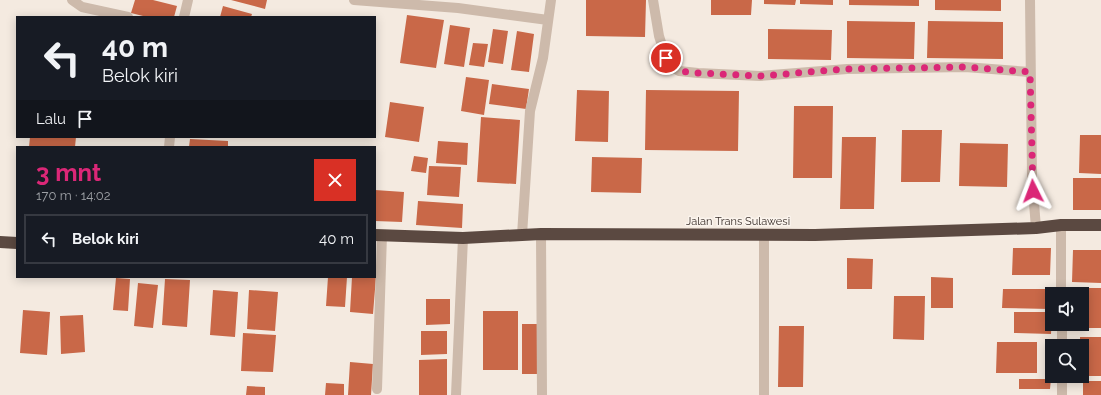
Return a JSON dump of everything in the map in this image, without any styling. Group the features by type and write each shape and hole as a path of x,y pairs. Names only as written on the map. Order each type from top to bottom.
{"highway":[{"name":"Jalan Trans Sulawesi","path":"379,235 463,238 541,234 815,235 1036,228 1061,225 1101,225"},
{"path":"0,242 16,243"}],"street":[{"path":"71,0 82,7 123,16"},
{"path":"184,16 188,0"},
{"path":"354,0 458,8 548,20"},
{"path":"522,235 530,111 543,58 551,0"},
{"path":"652,0 659,36 666,58 674,68 679,71 760,76 846,69 965,67 1030,72"},
{"path":"1030,0 1032,178 1036,228"},
{"path":"1061,225 1061,287"},
{"path":"541,234 542,395"},
{"path":"764,234 764,395"},
{"path":"377,389 379,235"},
{"path":"456,395 463,238"},
{"path":"1062,383 1062,395"}],"building":[{"path":"135,0 153,0 177,6 174,16 143,16 131,13"},
{"path":"231,0 267,0 265,9"},
{"path":"586,0 646,0 645,37 586,36"},
{"path":"711,0 752,0 751,15 711,15"},
{"path":"764,0 796,0 795,5 764,4"},
{"path":"800,0 833,0 833,5 800,4"},
{"path":"849,0 919,0 919,6 849,5"},
{"path":"935,0 1001,0 1001,11 935,10"},
{"path":"223,6 252,14 251,16 220,16"},
{"path":"407,15 444,20 436,68 400,63"},
{"path":"847,21 915,22 914,59 847,58"},
{"path":"928,21 1003,22 1003,59 927,58"},
{"path":"450,25 470,28 464,67 444,64"},
{"path":"493,29 508,31 503,64 488,62"},
{"path":"768,29 832,30 831,60 768,59"},
{"path":"517,31 534,34 529,72 511,70"},
{"path":"473,43 488,44 484,67 469,65"},
{"path":"466,77 489,80 484,115 461,111"},
{"path":"492,84 529,89 526,109 489,104"},
{"path":"577,90 609,91 608,142 575,141"},
{"path":"646,90 739,91 738,151 645,150"},
{"path":"390,102 424,107 419,142 385,137"},
{"path":"794,106 833,106 832,178 793,178"},
{"path":"481,117 520,120 516,184 477,182"},
{"path":"902,130 942,130 940,182 901,182"},
{"path":"1080,135 1101,135 1101,174 1079,173"},
{"path":"842,137 876,137 874,209 840,209"},
{"path":"30,138 76,138 75,146 29,146"},
{"path":"190,139 228,141 228,146 189,146"},
{"path":"438,141 468,143 467,165 436,163"},
{"path":"960,143 1008,144 1007,187 959,186"},
{"path":"414,156 428,158 426,173 411,171"},
{"path":"592,157 642,158 641,193 591,192"},
{"path":"429,166 461,167 459,197 427,195"},
{"path":"1073,178 1101,178 1101,210 1073,210"},
{"path":"376,190 404,192 402,222 376,221"},
{"path":"418,201 463,204 462,228 416,225"},
{"path":"1013,248 1051,248 1050,275 1012,275"},
{"path":"1073,250 1101,250 1101,283 1072,282"},
{"path":"847,258 873,259 872,289 847,289"},
{"path":"931,277 953,278 953,308 931,308"},
{"path":"116,278 130,279 128,311 113,310"},
{"path":"328,278 347,278 345,307 326,306"},
{"path":"352,278 376,278 373,314 350,312"},
{"path":"165,279 190,280 187,327 162,325"},
{"path":"138,283 158,285 153,328 134,326"},
{"path":"1089,288 1101,288 1101,328 1089,328"},
{"path":"1003,289 1045,289 1045,309 1002,308"},
{"path":"213,290 238,292 235,337 210,335"},
{"path":"249,290 278,292 275,331 247,329"},
{"path":"894,296 925,296 924,340 893,339"},
{"path":"426,299 450,299 450,324 426,325"},
{"path":"23,310 50,312 47,355 20,353"},
{"path":"483,311 518,311 518,370 483,370"},
{"path":"1014,312 1045,312 1045,331 1051,331 1051,334 1014,333"},
{"path":"83,315 85,352 61,354 60,316"},
{"path":"522,324 538,324 538,374 522,374"},
{"path":"779,326 804,326 803,387 778,387"},
{"path":"421,331 447,331 447,354 421,355"},
{"path":"243,333 276,335 273,372 241,371"},
{"path":"1080,337 1101,337 1101,376 1089,376 1089,339 1080,339"},
{"path":"997,342 1037,342 1037,373 996,373"},
{"path":"447,359 447,395 419,395 419,360"},
{"path":"350,362 373,364 371,395 348,395"},
{"path":"1019,379 1045,379 1045,383 1051,383 1050,389 1019,389"},
{"path":"1089,381 1101,381 1101,395 1083,395 1083,383 1089,383"},
{"path":"326,383 344,384 344,395 325,395"},
{"path":"247,386 265,387 265,395 246,395"}],"route":[{"path":"666,58 674,68 679,71 760,76 846,69 965,67 1030,72 1033,191"}]}
